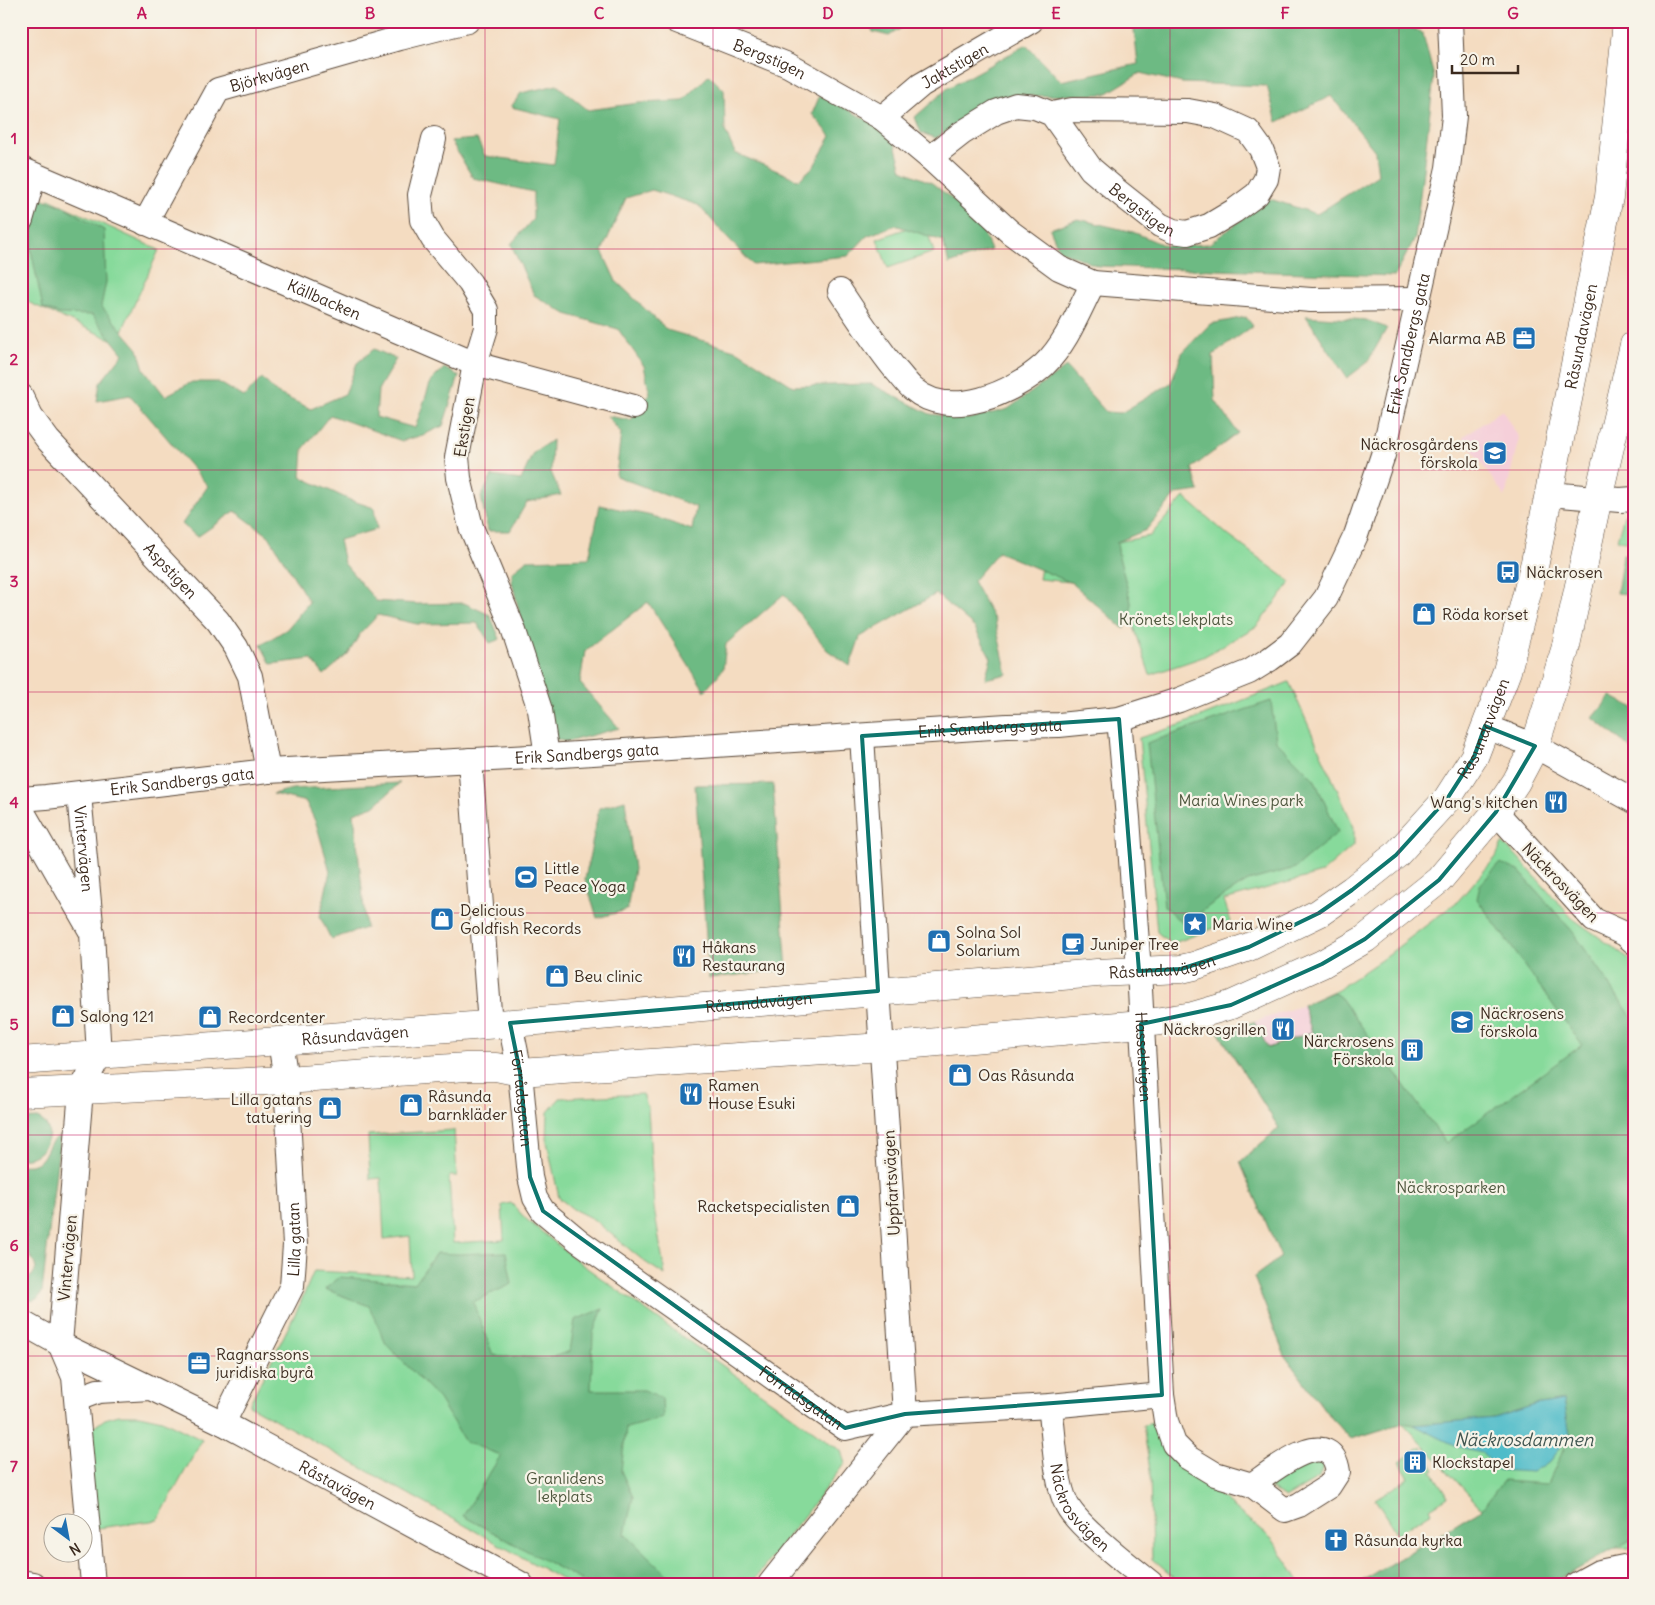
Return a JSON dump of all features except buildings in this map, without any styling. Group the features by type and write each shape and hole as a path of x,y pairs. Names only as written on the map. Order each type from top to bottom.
{"street":[{"name":"Björkvägen","path":"145,223 218,90 398,30 467,21"},
{"name":"Bergstigen","path":"677,21 788,65 882,118 930,158 1010,232 1059,268 1093,283 1311,300 1419,299"},
{"name":"Jaktstigen","path":"882,118 920,85 1031,21"},
{"name":"Erik Sandbergs gata","path":"21,799 79,794 268,771 547,756 1007,726 1059,725 1119,719 1179,700 1249,672 1290,644 1326,598 1356,535 1383,455 1449,159 1454,116 1450,21"},
{"name":"Råsundavägen","path":"21,1061 500,1024 1194,966 1249,947 1318,913 1352,890 1396,855 1447,799 1474,757 1507,670 1535,562 1609,197 1627,21"},
{"name":"Bergstigen","path":"930,158 962,133 996,112 1016,106 1035,107 1052,114 1092,169 1160,225 1173,231 1187,233 1210,226 1256,194 1266,180 1268,167 1261,149 1248,131 1215,116 1188,111 1072,110 1052,114"},
{"name":"Ekstigen","path":"434,139 420,195 422,220 432,239 470,283 486,310 486,328 475,364 457,458 459,478 471,527 513,628 540,710 547,756"},
{"path":"21,220 28,172"},
{"name":"Källbacken","path":"28,172 475,364 634,407"},
{"path":"840,291 874,343 912,389 939,403 957,404 985,399 1019,383 1045,364 1064,340 1093,283"},
{"path":"21,1094 286,1080 466,1067 496,1067 520,1072 882,1048 1141,1024 1193,1016 1231,1005 1322,964 1365,939 1439,880 1496,812 1516,782 1535,746 1565,650 1634,345"},
{"name":"Aspstigen","path":"21,396 31,417 48,440 218,620 236,646 250,676 268,771"},
{"path":"1549,494 1634,499"},
{"name":"Hasselstigen","path":"1119,719 1139,971 1162,1395"},
{"path":"1485,726 1535,746 1634,801"},
{"name":"Uppfartsvägen","path":"862,736 905,1414"},
{"name":"Förrådsgatan","path":"470,760 500,1024 520,1072 530,1177 535,1198 543,1211 579,1241 845,1428 905,1414 1050,1406 1162,1395"},
{"name":"Vintervägen","path":"77,886 79,794"},
{"name":"Vintervägen","path":"21,809 77,886 92,933 99,1056 81,1090 60,1344 74,1377 93,1584"},
{"name":"Näckrosvägen","path":"1496,812 1594,920 1626,934 1634,942"},
{"name":"Lilla gatan","path":"223,1423 292,1286 295,1245 286,1080 280,1041"},
{"name":"Råstavägen","path":"21,1322 60,1344 223,1423 521,1584"},
{"name":"Råstavägen","path":"77,1399 98,1391 152,1388"},
{"path":"1162,1395 1166,1421 1174,1444 1187,1456 1214,1474 1252,1485"},
{"name":"Näckrosvägen","path":"1050,1406 1060,1487 1067,1506 1085,1527 1152,1584"},
{"path":"770,1584 905,1414"},
{"path":"1577,1584 1599,1572 1634,1565"},
{"path":"21,1582 32,1584"}],"highlighted area":[{"path":"1119,719 1139,971 1181,969 1249,947 1319,913 1352,890 1396,855 1447,799 1474,757 1485,726 1535,746 1496,812 1439,880 1365,939 1322,964 1231,1005 1141,1024 1162,1395 905,1414 845,1428 543,1211 530,1177 520,1072 510,1023 878,991 862,736"}],"shaded area":[{"name":"Näckrosgårdens förskola","path":"1502,410 1519,438 1505,497 1463,437"},
{"path":"1303,1005 1312,1032 1268,1048 1254,1022"}],"green space":[{"path":"869,21 912,21 889,36 873,32"},
{"path":"1133,21 1400,21 1423,34 1434,77 1415,238 1395,276 1098,266 1059,250 1050,229 1078,219 1133,232 1166,246 1209,244 1270,199 1317,214 1378,175 1375,151 1331,96 1277,122 1267,86 1182,83 1140,73 1106,94 1000,97 936,138 921,133 915,117 948,88 1026,45 1061,81 1138,64"},
{"path":"709,75 724,90 725,131 735,153 799,180 814,166 831,136 812,114 820,95 892,133 902,170 932,183 977,219 991,250 949,264 943,241 895,225 867,236 848,256 753,265 698,205 652,190 626,198 602,251 616,281 667,330 738,351 793,386 871,384 930,414 969,419 1008,409 1066,367 1106,412 1121,413 1171,383 1182,353 1210,324 1246,317 1253,326 1213,355 1215,400 1238,433 1192,468 1199,491 1176,494 1146,530 1117,542 1132,606 1124,629 1072,583 998,552 973,581 995,621 1007,674 985,679 991,658 975,628 936,594 860,637 850,666 827,650 784,594 726,644 723,669 705,691 648,602 585,651 580,683 619,728 567,742 549,738 512,582 512,572 527,560 589,558 600,505 652,516 692,530 696,507 616,476 621,433 607,416 631,420 650,394 644,366 618,329 566,314 534,295 511,244 533,219 533,192 473,178 451,141 477,139 485,156 554,165 560,119 511,107 521,93 557,85 588,110 639,103 683,101"},
{"path":"36,197 63,206 104,230 106,282 101,306 138,349 144,369 165,396 192,382 218,382 244,397 262,378 277,393 311,409 345,394 357,363 374,349 396,359 378,390 376,417 415,428 431,381 444,368 459,376 443,426 423,435 402,441 330,415 303,449 301,477 350,500 374,508 377,529 339,540 344,563 376,601 418,604 464,603 490,615 500,639 490,643 477,623 417,624 378,615 360,634 348,654 324,675 311,659 271,664 261,645 287,629 309,602 269,536 235,511 197,537 182,524 208,486 130,395 97,401 100,383 123,354 92,315 59,314 43,308 31,250"},
{"path":"49,199 159,250 117,342 21,299 21,267 24,248 39,210"},
{"path":"924,222 934,252 888,268 877,239"},
{"path":"1306,316 1366,320 1387,328 1367,363 1347,378"},
{"path":"552,440 551,472 561,495 527,502 510,531 488,531 481,497 492,476 521,480 533,453"},
{"name":"Krönets lekplats","path":"1184,497 1229,536 1291,582 1257,626 1203,657 1150,675 1121,587 1039,579 1047,531 1117,542 1150,536"},
{"path":"1634,514 1634,542 1617,540 1624,515"},
{"path":"1623,554 1634,554 1634,595 1617,593"},
{"name":"Maria Wines park","path":"1289,682 1354,827 1354,845 1322,873 1224,900 1231,922 1171,944 1157,932 1139,738 1183,724"},
{"path":"1611,696 1634,708 1634,751 1593,718"},
{"name":"Maria Wines park","path":"1271,701 1276,741 1314,779 1338,832 1295,868 1248,881 1213,903 1184,925 1164,906 1147,743"},
{"path":"400,783 374,806 354,813 366,928 331,939 320,917 330,871 316,823 306,802 273,794 292,789"},
{"path":"773,784 787,970 709,978 695,785"},
{"path":"625,800 634,869 627,910 597,918 585,879 599,808"},
{"name":"Näckrosparken","path":"1502,843 1516,855 1572,918 1634,962 1634,1548 1615,1548 1551,1584 1357,1584 1482,1509 1403,1423 1351,1439 1327,1413 1285,1356 1254,1277 1281,1257 1240,1162 1279,1128 1217,1030 1254,1022 1268,1048 1312,1032 1303,1005 1338,989 1381,960 1458,901 1496,857"},
{"name":"Näckrosparken","path":"1500,863 1519,871 1573,932 1634,1020 1634,1538 1551,1584 1357,1584 1482,1509 1503,1481 1548,1484 1570,1435 1564,1400 1535,1405 1494,1418 1414,1425 1403,1423 1351,1439 1327,1413 1285,1356 1254,1277 1281,1257 1240,1162 1279,1128 1217,1030 1254,1022 1268,1048 1312,1032 1303,1005 1333,992 1341,998 1446,1143 1582,1045 1477,899 1480,885"},
{"path":"643,1094 648,1109 654,1208 665,1275 645,1262 593,1219 573,1209 559,1198 547,1142 548,1112 560,1098"},
{"path":"37,1118 48,1129 46,1143 36,1155 29,1158 21,1158 21,1119"},
{"name":"Granlidens lekplats","path":"454,1130 457,1176 449,1176 453,1243 504,1240 502,1205 511,1203 526,1219 580,1263 841,1451 845,1463 751,1584 570,1584 249,1405 299,1306 314,1271 412,1276 410,1236 384,1239 381,1178 370,1179 368,1135"},
{"path":"60,1137 42,1292 34,1300 21,1300 22,1281 32,1276 36,1269 34,1262 21,1242 21,1165 30,1165 41,1160 49,1146"},
{"name":"Granlidens lekplats","path":"506,1252 512,1284 473,1302 493,1355 547,1359 570,1351 575,1320 603,1309 593,1333 591,1390 644,1390 662,1398 663,1418 626,1428 621,1471 633,1497 625,1534 677,1584 588,1584 463,1516 501,1455 465,1442 439,1399 386,1344 369,1306 325,1289 340,1277 415,1283 436,1253"},
{"path":"119,1415 139,1415 162,1420 202,1440 158,1520 92,1529 90,1430 105,1419"},
{"path":"1153,1423 1187,1469 1273,1540 1301,1584 1181,1584 1152,1559 1150,1470 1143,1425"},
{"path":"1421,1447 1435,1470 1432,1472 1448,1497 1430,1508 1432,1512 1397,1534 1375,1499 1409,1478 1399,1462"},
{"path":"1310,1460 1318,1461 1323,1467 1319,1478 1285,1498 1266,1485"}],"water":[{"name":"Näckrosdammen","path":"1564,1400 1570,1435 1552,1459 1532,1472 1497,1470 1482,1452 1458,1447 1414,1425 1494,1418 1535,1405"}],"place":[{"name":"Alarma AB","path":"1524,338"},
{"name":"Näckrosgårdens förskola","path":"1495,453"},
{"name":"Näckrosen","path":"1508,572"},
{"name":"Röda korset","path":"1424,614"},
{"name":"Wang's kitchen","path":"1556,802"},
{"name":"Little Peace Yoga","path":"526,877"},
{"name":"Delicious Goldfish Records","path":"442,919"},
{"name":"Maria Wine","path":"1195,924"},
{"name":"Solna Sol Solarium","path":"939,941"},
{"name":"Juniper Tree","path":"1073,944"},
{"name":"Håkans Restaurang","path":"684,956"},
{"name":"Beu clinic","path":"557,976"},
{"name":"Salong 121","path":"63,1016"},
{"name":"Recordcenter","path":"210,1017"},
{"name":"Näckrosens förskola","path":"1462,1022"},
{"name":"Näckrosgrillen","path":"1283,1029"},
{"name":"Närckrosens Förskola","path":"1412,1050"},
{"name":"Oas Råsunda","path":"960,1075"},
{"name":"Ramen House Esuki","path":"691,1094"},
{"name":"Råsunda barnkläder","path":"411,1105"},
{"name":"Lilla gatans tatuering","path":"330,1108"},
{"name":"Racketspecialisten","path":"848,1206"},
{"name":"Ragnarssons juridiska byrå","path":"199,1363"},
{"name":"Klockstapel","path":"1415,1462"},
{"name":"Råsunda kyrka","path":"1336,1540"}]}
